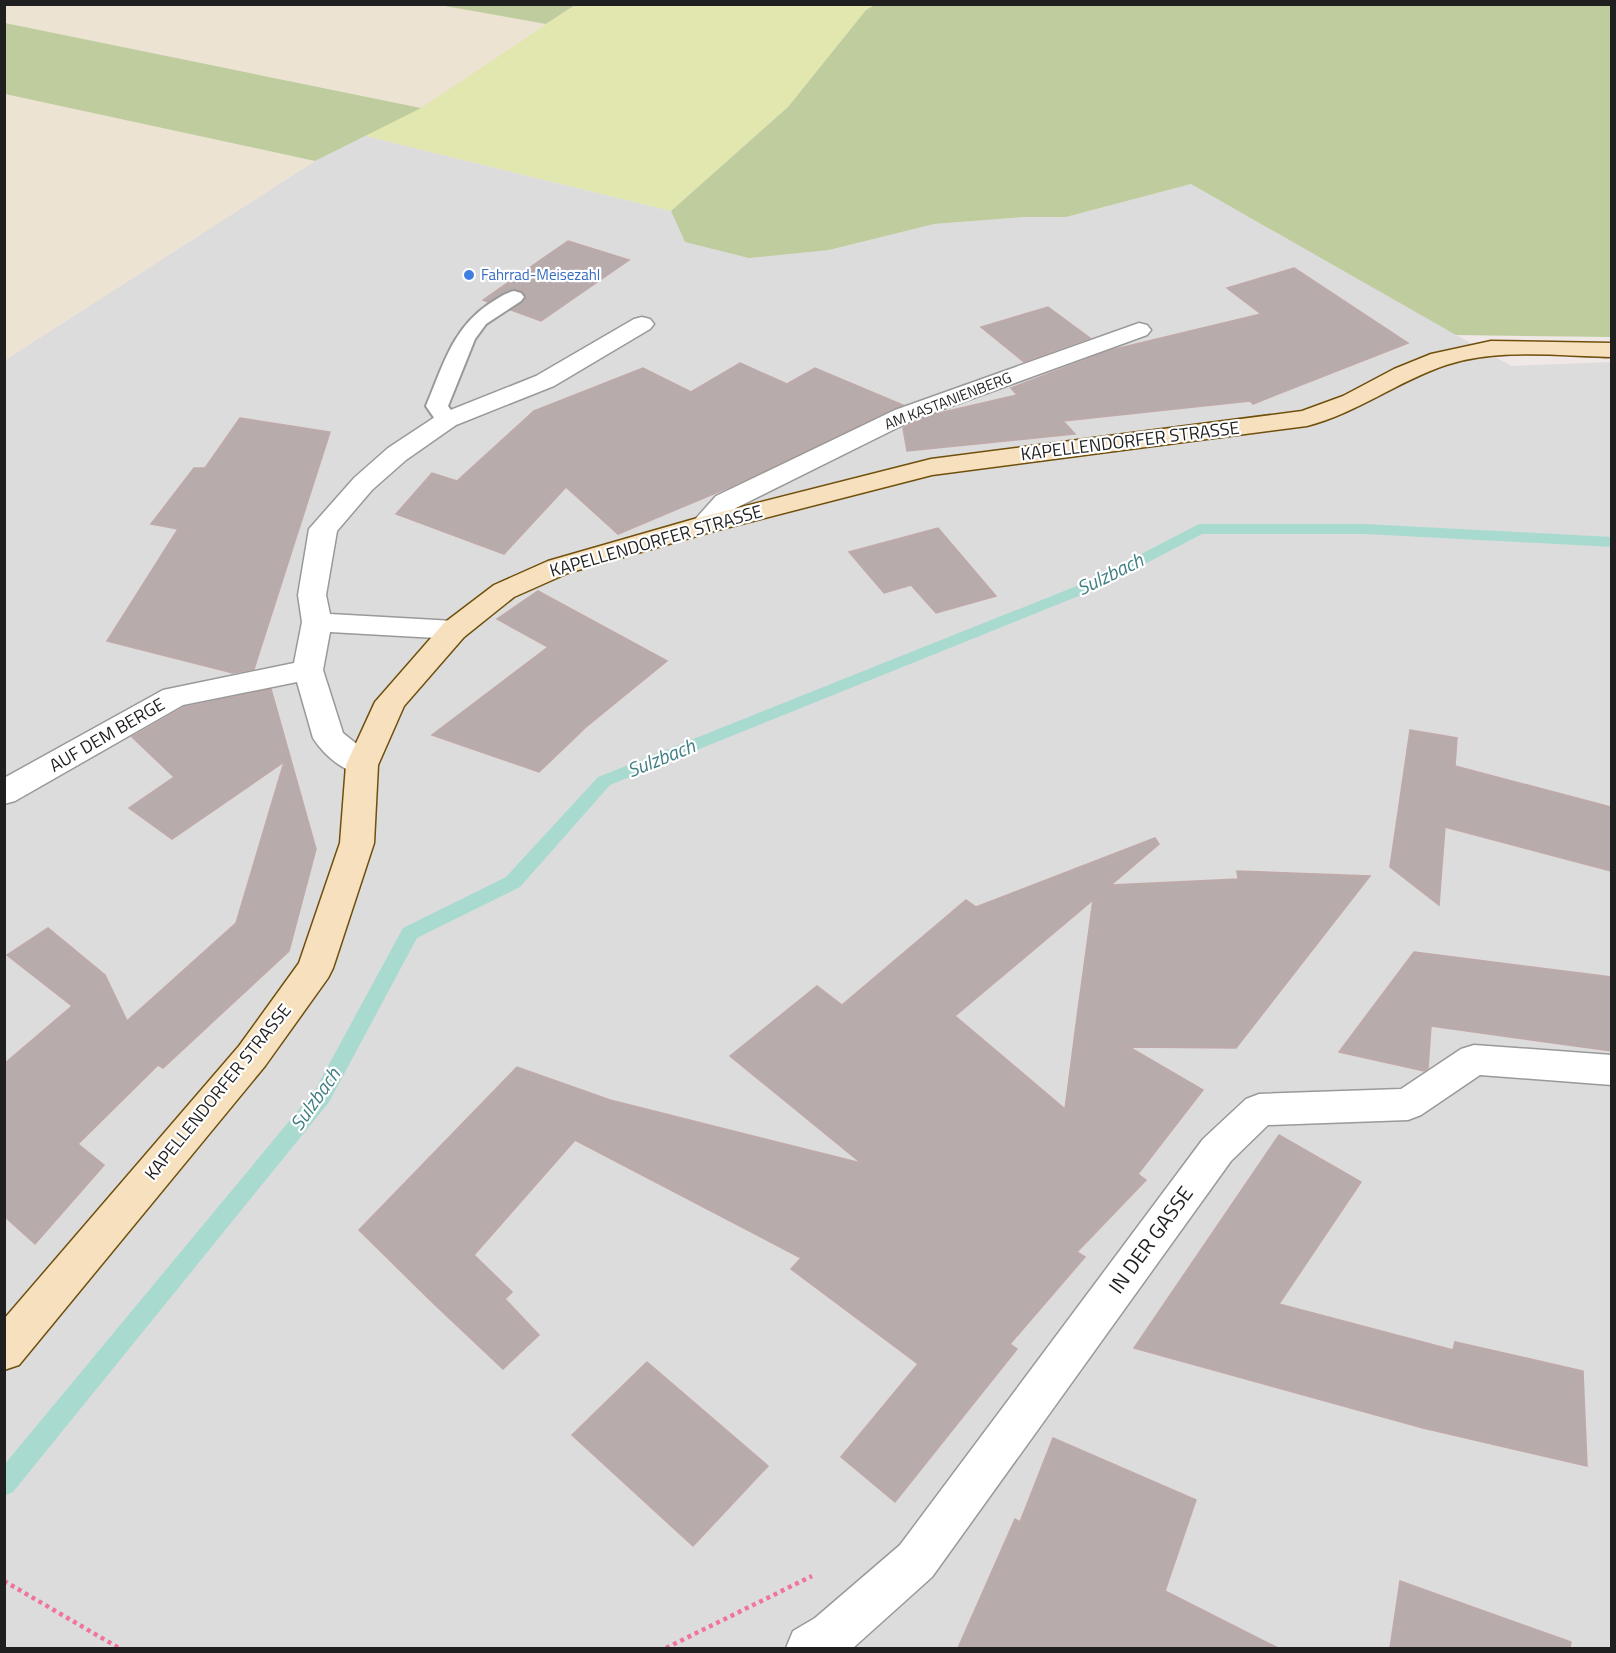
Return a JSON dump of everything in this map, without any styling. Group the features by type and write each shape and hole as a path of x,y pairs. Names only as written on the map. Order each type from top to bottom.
{"street":[{"path":"362,765 328,738 308,670 317,622 312,596 323,529 363,484 388,461 447,420 545,381 642,324"},
{"name":"AM KASTANIENBERG","path":"704,525 726,502 904,415 1139,330"},
{"name":"KAPELLENDORFER STRASSE","path":"4,1351 252,1056 315,968 357,843 362,765 390,702 454,630 504,591 558,567 704,525 931,467 1307,418 1352,401 1402,374 1440,359 1491,348 1611,350"},
{"path":"317,622 454,630"},
{"name":"AUF DEM BERGE","path":"4,793 174,697 308,670"},
{"name":"IN DER GASSE","path":"810,1648 832,1635 916,1561 1217,1150 1259,1110 1408,1104 1474,1060 1611,1070"}],"lane":[{"path":"447,420 437,406 465,338 479,320 514,297"}],"path":[{"path":"4,1581 119,1648"}],"shaded area":[{"path":"439,4 546,24 421,108 5,23 4,5"},
{"path":"5,94 315,161 5,360"},
{"path":"362,135 671,211 685,242 829,250 934,224 1025,217 1066,217 1191,184 1511,366 1611,362 1611,1648 5,1648 5,360 315,161"}],"green space":[{"path":"575,4 546,24 439,5"},
{"path":"575,5 875,5 866,10 788,107 671,211 362,135 421,108"},
{"path":"875,5 1611,5 1611,337 1456,335 1191,184 1066,217 1025,217 934,224 829,250 749,258 685,242 671,211 788,107 866,10"},
{"path":"5,23 421,108 315,161 5,94"}],"building":[{"path":"568,241 629,260 541,321 511,310 526,298 522,291 513,289 488,302 483,300"},
{"path":"1294,268 1408,343 1253,404 1250,401 1063,421 1075,434 907,451 903,428 914,422 935,414 1017,395 1011,388 1111,350 1261,314 1227,288"},
{"path":"1048,307 1090,338 1024,362 981,327"},
{"path":"740,363 787,384 815,368 903,405 730,487 618,534 566,487 504,554 396,514 432,473 457,481 534,411 643,368 691,392"},
{"path":"240,418 330,432 254,669 233,673 107,641 178,529 151,524 194,468 205,468"},
{"path":"938,528 996,596 936,613 911,585 884,593 849,552"},
{"path":"538,591 667,661 586,727 539,772 432,735 548,647 497,619"},
{"path":"271,689 316,849 289,951 163,1068 158,1065 78,1144 104,1165 35,1244 4,1216 4,1064 72,1006 7,955 48,928 105,975 127,1021 236,923 284,762 172,839 129,808 174,777 132,737 184,707"},
{"path":"1410,730 1457,738 1455,766 1611,807 1611,871 1445,827 1439,905 1390,867"},
{"path":"1155,838 1159,844 1111,885 1238,879 1237,871 1370,876 1236,1048 1129,1047 1203,1090 1138,1174 1146,1180 1077,1252 1085,1257 1010,1344 1017,1349 895,1502 841,1457 918,1364 791,1269 801,1258 575,1140 474,1255 512,1292 505,1299 539,1335 503,1369 359,1230 517,1067 610,1100 861,1163 730,1056 817,986 842,1005 966,900 976,907","holes":["1093,900 1065,1109 955,1016"]},
{"path":"1414,952 1611,977 1611,1051 1431,1026 1428,1068 1424,1071 1339,1052"},
{"path":"1279,1135 1361,1182 1279,1304 1453,1350 1455,1342 1583,1371 1587,1466 1423,1428 1134,1348"},
{"path":"647,1362 768,1466 693,1546 572,1435"},
{"path":"1053,1438 1196,1500 1165,1591 1278,1648 958,1648 1015,1519 1020,1522"},
{"path":"1400,1581 1571,1642 1570,1648 1390,1648"}],"waterway":[{"name":"Sulzbach","path":"4,1484 322,1096 410,933 513,882 604,781 1095,584 1199,529 1365,529 1612,542"}],"place":[{"name":"Fahrrad-Meisezahl","path":"469,275"}]}
